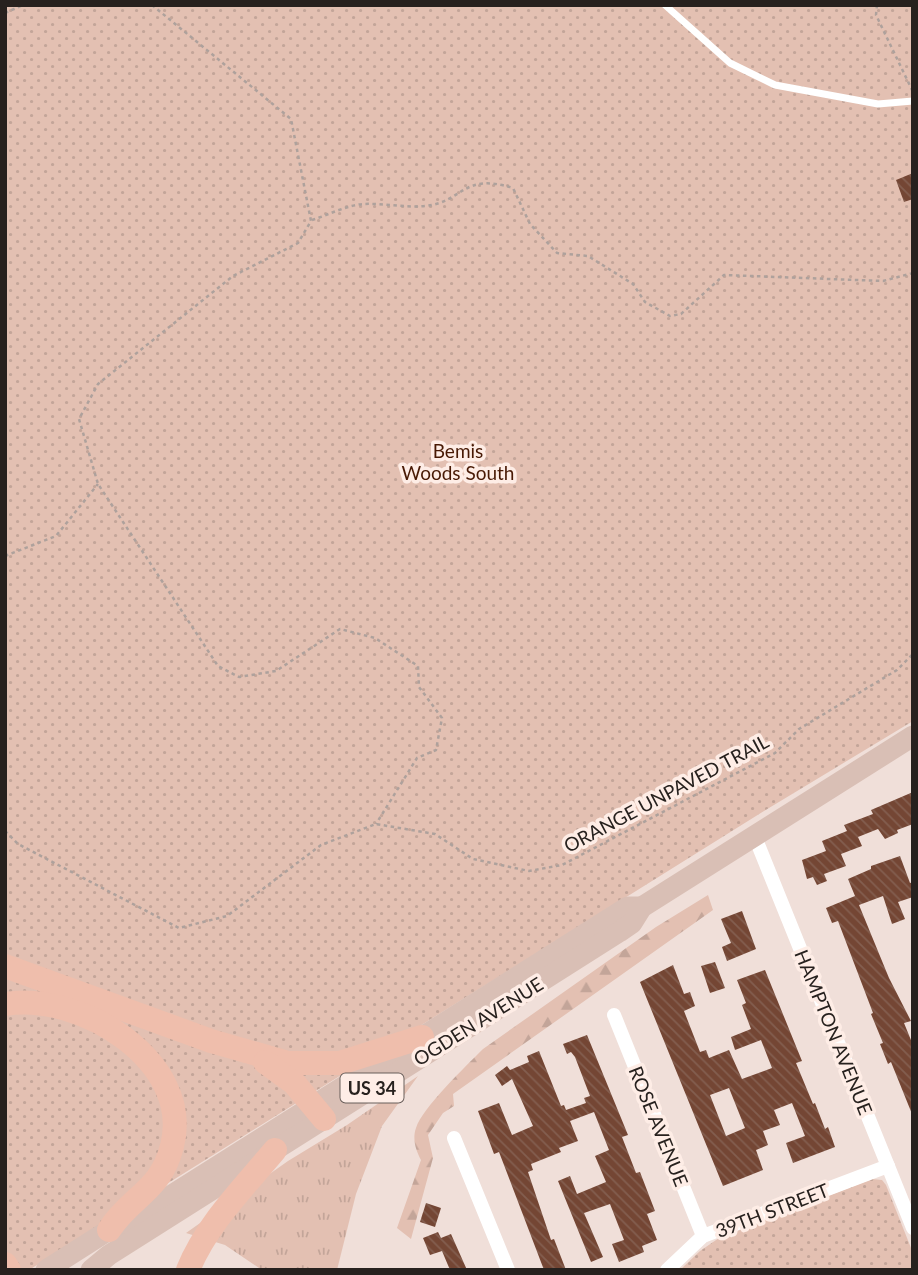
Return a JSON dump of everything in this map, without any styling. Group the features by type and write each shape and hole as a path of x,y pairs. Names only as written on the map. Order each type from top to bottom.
{"highway":[{"path":"5,966 256,1056 288,1063 340,1063 422,1037"},
{"path":"5,1004 41,1003 96,1020 141,1052 157,1069 167,1088 175,1123 169,1158 153,1186 120,1213 109,1230"},
{"path":"256,1056 293,1082 319,1113"},
{"path":"188,1270 195,1252 275,1150"},
{"path":"5,1264 9,1270"}],"main road":[{"name":"OGDEN AVENUE","path":"46,1270 109,1230 127,1223 319,1113 619,932 632,923 642,907 913,736"},
{"name":"OGDEN AVENUE","path":"94,1268 109,1255 275,1150 319,1113 422,1037 628,906 642,907"}],"street":[{"name":"HAMPTON AVENUE","path":"755,837 913,1228"},
{"name":"ROSE AVENUE","path":"614,1015 703,1236"},
{"path":"454,1138 508,1270"},
{"name":"39TH STREET","path":"667,1270 703,1236 888,1166"}],"lane":[{"path":"665,5 730,63 775,85 878,104 913,101"}],"path":[{"path":"5,13 23,5"},
{"path":"5,831 18,844 179,928 227,916 321,845 376,824 417,758 436,750 442,718 419,687 418,666 375,638 340,629 276,671 239,677 218,666 98,484 79,419 98,384 233,276 298,243 311,220 291,120 152,5"},
{"path":"877,5 876,15 913,92"},
{"path":"311,220 361,204 425,206 440,202 472,184 494,183 513,188 530,224 557,253 587,256 634,284 645,302 670,316 681,314 724,275 883,281 913,273"},
{"path":"5,556 57,536 98,484"},
{"name":"ORANGE UNPAVED TRAIL","path":"376,824 435,834 473,859 529,871 562,865 775,753 799,729 897,670 913,654"}],"green space":[{"name":"Bemis Woods South","path":"5,5 913,5 913,721 29,1270 5,1270"},
{"path":"708,895 713,910 453,1094 454,1106 443,1113 428,1135 433,1158 411,1239 397,1228 421,1160 415,1145 416,1128 427,1109 446,1087 483,1049 656,927"},
{"path":"418,1076 382,1126 356,1194 337,1270 262,1270 225,1245 186,1233 288,1161 347,1125"},
{"path":"872,1179 882,1180 886,1185 913,1253 913,1270 680,1270 719,1238"}],"building":[{"path":"913,173 913,199 904,202 896,180"},
{"path":"913,792 913,824 897,830 898,833 885,839 878,829 858,837 862,846 841,854 846,866 824,874 827,881 817,885 813,877 807,879 802,860 826,851 822,841 847,831 844,825 873,814 871,810"},
{"path":"900,856 910,883 913,882 913,897 898,902 905,919 892,924 883,896 859,905 889,978 911,1021 904,1023 913,1045 912,1114 891,1062 888,1064 880,1044 883,1043 871,1014 873,1013 838,921 832,923 826,908 855,896 848,879 871,869 871,866"},
{"path":"742,911 756,949 727,961 722,947 731,943 721,919"},
{"path":"715,962 725,988 710,993 701,966"},
{"path":"673,965 684,994 690,992 695,1006 684,1011 700,1052 706,1050 709,1058 729,1050 742,1079 772,1068 761,1040 735,1050 731,1037 751,1029 742,1005 746,1003 737,980 765,970 802,1061 796,1063 835,1147 793,1163 786,1143 805,1136 792,1103 774,1110 780,1125 763,1131 768,1145 756,1150 763,1170 723,1186 640,982","holes":["729,1088 745,1128 726,1136 710,1095"]},
{"path":"587,1035 628,1135 622,1137 636,1173 640,1172 655,1211 647,1214 657,1240 642,1246 644,1252 619,1262 612,1244 624,1240 610,1204 584,1213 603,1257 591,1262 558,1181 570,1176 577,1194 606,1182 595,1156 609,1150 594,1112 570,1121 578,1141 559,1148 561,1152 531,1164 533,1170 528,1172 551,1240 554,1239 566,1270 544,1270 499,1152 494,1154 478,1111 499,1103 512,1135 533,1126 512,1079 502,1086 495,1075 507,1066 510,1070 529,1062 527,1056 539,1051 561,1106 564,1105 566,1110 586,1103 584,1098 590,1096 575,1057 571,1052 567,1054 563,1044"},
{"path":"426,1203 441,1208 435,1227 420,1222"},
{"path":"438,1232 441,1238 451,1234 467,1270 450,1270 442,1251 430,1255 423,1238"}]}
